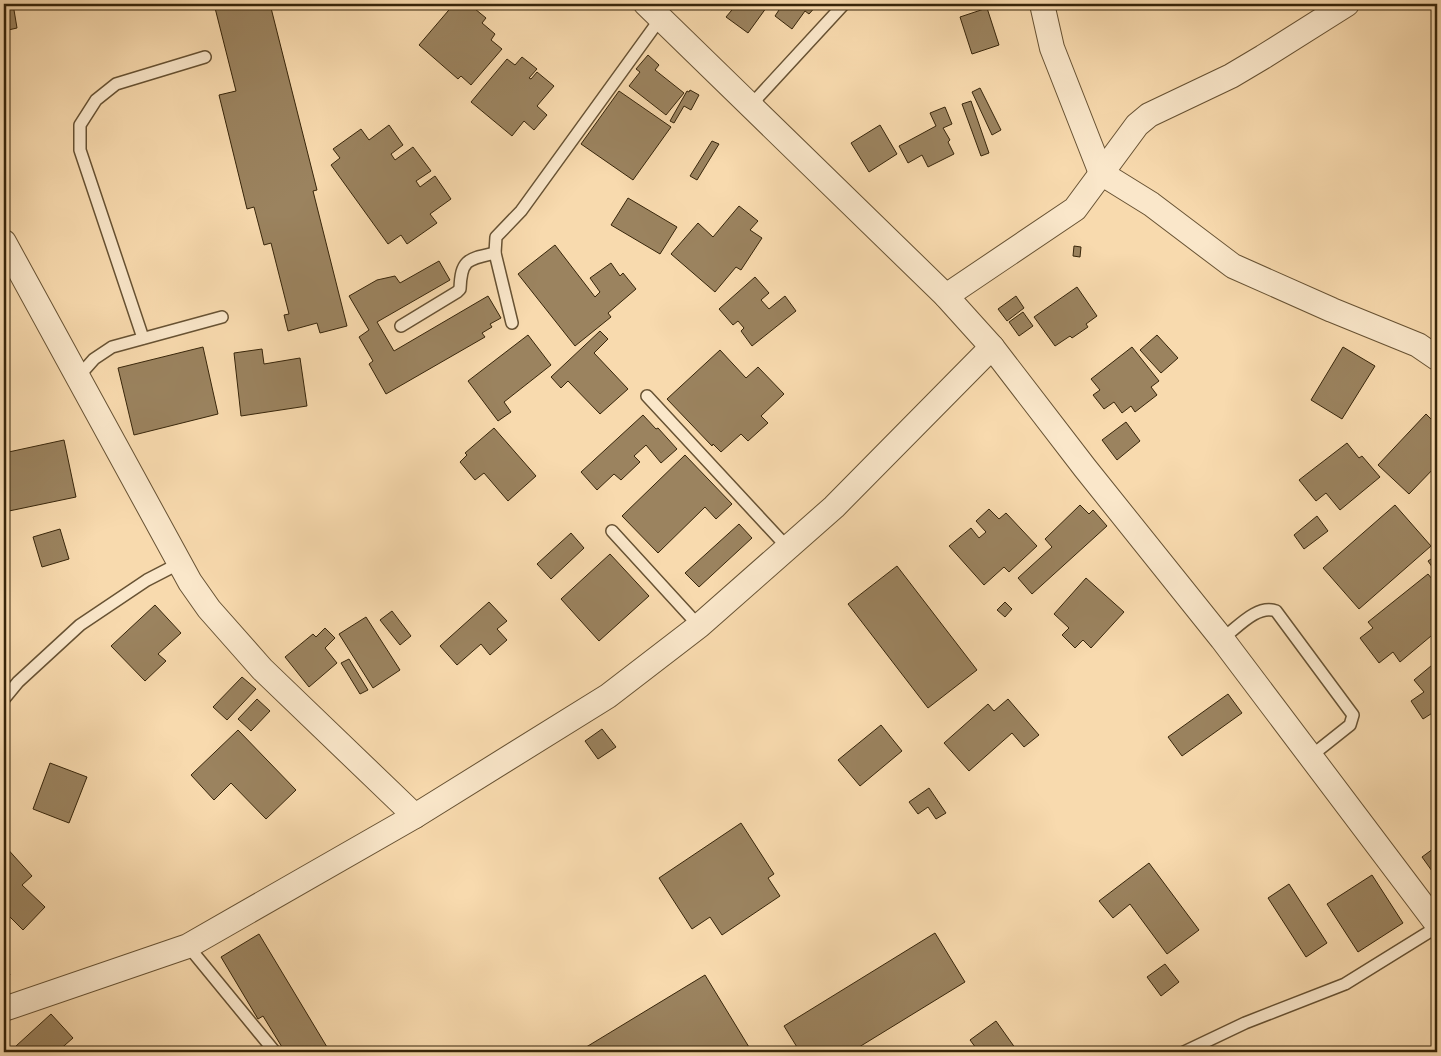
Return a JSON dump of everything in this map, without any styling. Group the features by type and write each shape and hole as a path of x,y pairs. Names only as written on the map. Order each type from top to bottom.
{"street":[{"path":"1042,4 1052,48 1101,173 1151,204 1233,266 1332,310 1418,345 1437,358"},
{"path":"946,296 1075,210 1137,125 1149,115 1230,76 1347,4"},
{"path":"653,11 946,296 992,347 1222,639 1437,925"},
{"path":"4,242 190,582 209,609 245,650 415,816"},
{"path":"4,1009 188,946 415,816 608,696 699,626 834,507 992,347"}],"lane":[{"path":"750,106 844,4"},
{"path":"512,323 495,253 496,237 520,211 653,11"},
{"path":"142,338 80,150 80,125 96,100 116,84 205,57"},
{"path":"401,326 457,292 460,289 460,274 464,266 476,258 495,253"},
{"path":"78,376 94,360 112,347 222,317"},
{"path":"648,396 788,548"},
{"path":"612,531 699,626"},
{"path":"4,699 18,682 80,625 147,580 180,563"},
{"path":"1222,639 1257,612 1269,608 1276,611 1353,715 1350,725 1311,756"},
{"path":"1184,1052 1245,1023 1345,984 1437,925"},
{"path":"188,946 274,1052"}],"building":[{"path":"4,4 13,4 17,28 4,31"},
{"path":"214,4 270,4 317,190 313,191 347,326 320,333 317,323 288,331 284,315 289,314 271,243 264,245 254,207 247,209 219,95 236,91"},
{"path":"454,4 469,4 486,18 482,23 495,34 491,40 502,49 471,85 461,76 458,79 419,45"},
{"path":"737,4 769,4 748,33 726,17"},
{"path":"783,4 818,4 809,14 805,11 792,29 775,16"},
{"path":"987,8 999,45 972,54 960,17"},
{"path":"648,55 659,65 655,70 684,93 666,115 629,86 640,72 636,69"},
{"path":"522,57 537,69 529,78 531,79 537,72 554,86 537,106 547,115 534,130 524,121 512,136 471,102 507,59 515,65"},
{"path":"980,88 1001,130 992,135 972,92"},
{"path":"690,90 699,95 691,110 684,106 674,123 670,121 687,91 689,92"},
{"path":"619,91 671,127 633,180 581,144"},
{"path":"971,101 989,153 981,156 962,104"},
{"path":"945,107 952,124 943,128 950,140 948,142 954,154 928,167 922,155 908,163 899,146 936,126 930,113"},
{"path":"389,125 403,145 391,154 395,160 413,147 431,171 416,181 420,187 435,176 451,199 430,214 437,223 407,244 401,235 388,244 331,165 340,158 333,149 361,129 369,140"},
{"path":"880,125 897,154 869,172 851,143"},
{"path":"712,141 719,144 697,180 690,176"},
{"path":"628,198 677,227 660,254 611,225"},
{"path":"739,206 758,221 750,230 762,238 741,270 736,267 715,292 671,254 698,223 713,237"},
{"path":"555,245 595,297 600,292 590,278 611,263 620,276 623,273 636,289 608,313 611,317 575,346 518,274"},
{"path":"1074,246 1081,247 1080,257 1073,256"},
{"path":"439,261 450,280 377,322 394,351 488,296 501,318 490,324 492,327 482,333 485,337 386,394 369,364 373,361 359,337 369,330 349,296 377,280 395,276 400,283"},
{"path":"755,277 769,293 761,300 769,309 785,296 796,311 752,346 741,331 744,328 738,321 733,325 719,309"},
{"path":"1077,287 1097,316 1086,324 1088,327 1072,338 1070,336 1055,346 1034,317"},
{"path":"1016,296 1024,308 1007,321 998,309"},
{"path":"1023,312 1033,326 1019,336 1009,322"},
{"path":"600,331 608,339 594,353 628,389 600,414 568,381 561,388 551,377"},
{"path":"528,335 551,365 504,402 511,412 498,421 468,381"},
{"path":"1157,335 1178,358 1161,373 1140,350"},
{"path":"203,347 218,414 134,435 118,368"},
{"path":"1132,347 1159,381 1151,387 1157,395 1135,412 1131,406 1122,413 1114,402 1104,409 1093,395 1100,390 1091,379"},
{"path":"1343,347 1375,366 1342,419 1311,400"},
{"path":"262,349 264,364 300,358 307,406 241,416 234,353"},
{"path":"720,350 746,378 758,367 784,394 761,416 768,423 748,441 741,434 721,452 713,444 712,446 667,399"},
{"path":"1426,414 1437,425 1437,465 1409,494 1378,465"},
{"path":"643,415 677,449 661,463 646,445 634,456 640,462 621,480 614,474 597,490 581,472"},
{"path":"1126,422 1140,441 1117,460 1102,440"},
{"path":"494,428 536,476 508,501 484,473 475,480 460,462 467,455 465,453"},
{"path":"64,440 76,497 9,511 4,484 4,453"},
{"path":"1347,443 1359,458 1362,456 1380,477 1340,510 1326,493 1316,501 1299,480"},
{"path":"685,455 732,504 716,519 705,507 658,553 622,516"},
{"path":"1080,505 1089,514 1093,510 1107,526 1032,594 1018,578 1052,547 1045,539"},
{"path":"1395,505 1431,546 1359,609 1323,568"},
{"path":"989,509 999,519 1006,513 1037,546 1009,572 1004,567 984,585 949,546 971,528 979,538 986,532 976,521"},
{"path":"1317,516 1328,531 1304,549 1294,535"},
{"path":"739,524 752,538 699,587 685,573"},
{"path":"60,529 69,559 42,567 33,537"},
{"path":"571,533 584,548 551,579 537,564"},
{"path":"610,554 649,596 599,641 561,599"},
{"path":"1437,555 1437,574 1428,561"},
{"path":"897,566 977,670 928,708 848,604"},
{"path":"1428,574 1437,585 1437,631 1400,662 1393,652 1379,663 1360,638 1373,628 1368,622"},
{"path":"1086,578 1124,612 1091,648 1083,640 1075,648 1062,635 1069,628 1054,614"},
{"path":"489,602 507,621 497,629 507,640 490,655 481,644 457,665 440,646"},
{"path":"1005,602 1012,609 1005,617 997,610"},
{"path":"155,605 181,633 158,654 166,661 145,681 111,646"},
{"path":"392,611 411,636 400,645 380,620"},
{"path":"366,617 400,670 373,688 339,634"},
{"path":"325,628 335,638 325,648 337,663 309,687 285,657 313,634 316,637"},
{"path":"349,659 368,690 360,694 341,663"},
{"path":"1437,661 1437,710 1423,719 1411,701 1424,692 1414,680"},
{"path":"242,677 256,689 227,720 213,707"},
{"path":"1228,694 1242,713 1182,756 1168,737"},
{"path":"257,699 270,711 251,731 238,719"},
{"path":"1008,699 1039,735 1024,747 1012,733 969,771 944,743 988,704 994,711"},
{"path":"881,725 902,751 860,786 838,760"},
{"path":"602,729 616,747 598,759 585,741"},
{"path":"238,730 296,790 266,819 231,783 214,800 191,775"},
{"path":"50,763 87,777 69,823 33,809"},
{"path":"929,788 946,813 936,819 928,807 918,814 909,802"},
{"path":"741,823 774,874 768,878 780,896 722,935 710,917 692,929 659,878"},
{"path":"4,845 32,876 22,885 45,907 23,930 4,911"},
{"path":"1437,846 1437,878 1422,857"},
{"path":"1149,863 1199,930 1167,954 1130,904 1113,918 1099,901"},
{"path":"1372,875 1403,923 1358,952 1327,904"},
{"path":"1289,884 1327,943 1306,957 1268,898"},
{"path":"935,933 965,982 851,1052 800,1052 784,1026"},
{"path":"259,934 330,1052 285,1052 263,1016 258,1019 221,957"},
{"path":"4,963 10,975 4,979"},
{"path":"1165,964 1179,982 1161,996 1147,977"},
{"path":"705,975 752,1052 578,1052"},
{"path":"51,1014 73,1038 57,1052 22,1052 16,1046"},
{"path":"996,1021 1018,1052 979,1052 970,1040"},
{"path":"4,1043 13,1052 4,1052"}]}
